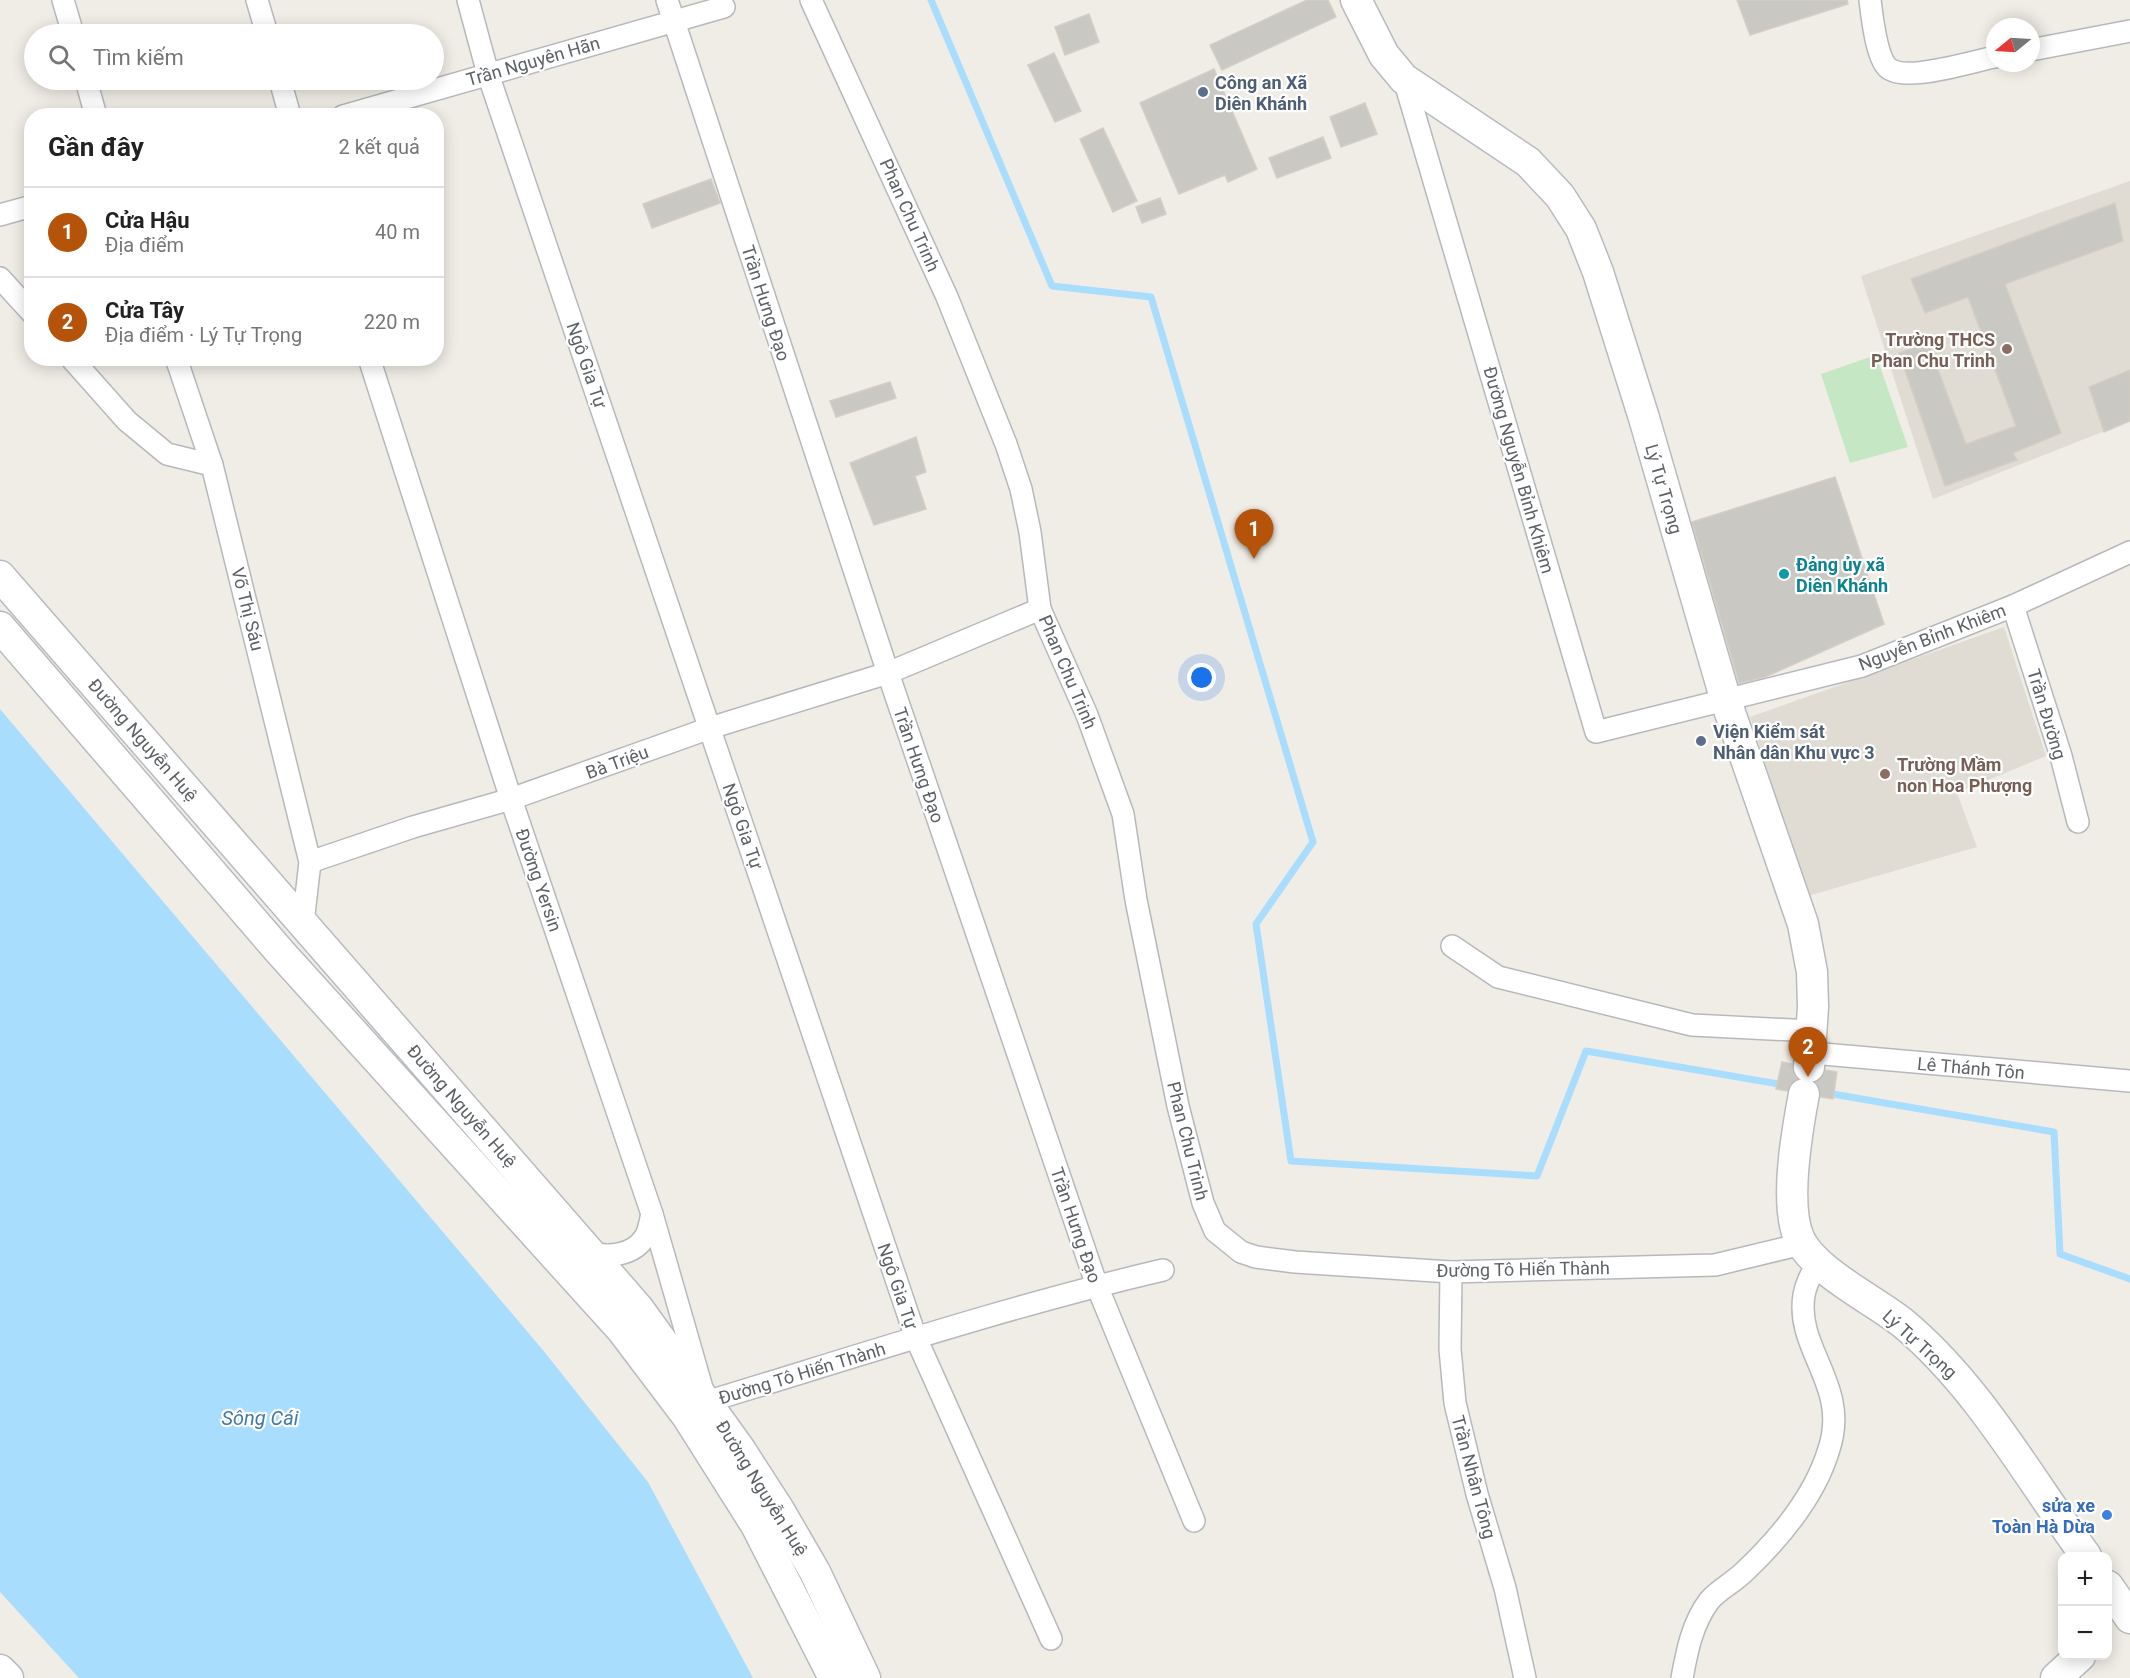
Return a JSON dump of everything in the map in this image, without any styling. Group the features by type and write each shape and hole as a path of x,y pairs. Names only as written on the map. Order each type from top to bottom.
{"main road":[{"name":"Lý Tự Trọng","path":"1356,0 1384,55 1404,79 1528,162 1560,196 1581,230 1598,272 1644,418 1726,701 1803,924 1812,972 1809,1061 1794,1147 1793,1218 1810,1253 1903,1324 1966,1385 2083,1552"},
{"name":"Đường Nguyễn Huệ","path":"0,576 638,1308 697,1409 834,1678"},
{"name":"Đường Nguyễn Huệ","path":"0,627 281,953 622,1330 697,1409 779,1510 815,1572 865,1678"},
{"path":"281,953 303,923"},
{"path":"2056,1678 2076,1660"},
{"path":"2085,1678 2089,1660"},
{"path":"0,1670 8,1678"}],"street":[{"path":"63,0 70,24"},
{"path":"257,0 264,24"},
{"name":"Ngô Gia Tự","path":"468,0 488,74 916,1338 1051,1639"},
{"name":"Trần Hưng Đạo","path":"667,0 888,673 1097,1286 1194,1521"},
{"name":"Phan Chu Trinh","path":"811,0 947,297 1006,444 1021,489 1030,532 1040,609 1087,715 1123,814 1149,972 1178,1106 1203,1203 1215,1231 1241,1252"},
{"path":"1870,0 1880,53 1887,67 1900,74 1917,73 1986,59"},
{"name":"Trần Nguyên Hãn","path":"444,87 724,7"},
{"path":"2040,48 2130,31"},
{"name":"Đường Nguyễn Bỉnh Khiêm","path":"1404,79 1596,732 1667,712 1726,701"},
{"path":"89,90 94,108"},
{"path":"283,90 288,108"},
{"name":"Trần Nguyên Hãn","path":"371,108 433,90"},
{"path":"0,215 24,208"},
{"path":"0,278 24,304"},
{"path":"78,366 126,421 167,454 212,465"},
{"name":"Võ Thị Sáu","path":"179,366 212,465 310,862"},
{"name":"Đường Yersin","path":"372,366 511,799 652,1214 697,1409"},
{"name":"Nguyễn Bỉnh Khiêm","path":"1726,701 1862,666 2013,606 2130,552"},
{"name":"Trần Đường","path":"2013,606 2061,756 2078,822"},
{"name":"Bà Triệu","path":"310,862 413,827 511,799 710,728 888,673 1040,609"},
{"path":"303,923 310,862"},
{"name":"Lê Thánh Tôn","path":"1452,946 1498,977 1692,1025 1809,1061 2130,1081"},
{"path":"589,1252 606,1257 637,1245 646,1237 652,1214"},
{"name":"Đường Tô Hiến Thành","path":"1241,1252 1295,1262 1451,1272 1715,1265 1810,1253"},
{"path":"1682,1678 1688,1646 1702,1613 1715,1595 1758,1559 1791,1518 1822,1470 1830,1447 1834,1426 1833,1401 1828,1382 1806,1332 1802,1307 1808,1281 1810,1253"},
{"name":"Đường Tô Hiến Thành","path":"697,1409 916,1338 1097,1286 1163,1270"},
{"name":"Trần Nhân Tông","path":"1451,1272 1450,1349 1455,1403 1477,1494 1505,1588 1525,1678"}],"shaded area":[{"name":"Trường THCS Phan Chu Trinh","path":"2130,181 2130,421 1933,499 1861,276"},
{"name":"Trường Mầm non Hoa Phượng","path":"2004,627 2046,756 1957,793 1977,847 1808,896 1750,717"}],"green space":[{"path":"1876,355 1908,447 1850,463 1821,374"}],"water":[{"name":"Sông Cái","path":"0,709 542,1349 648,1482 753,1678 79,1678 0,1592"}],"building":[{"path":"1307,0 1328,0 1336,17 1222,70 1210,45"},
{"path":"1737,0 1847,0 1848,4 1750,35"},
{"path":"1089,14 1099,42 1065,55 1055,27"},
{"path":"1054,53 1081,111 1055,122 1028,65"},
{"path":"1214,69 1257,169 1228,182 1225,175 1179,194 1140,103"},
{"path":"1365,103 1377,134 1341,147 1330,117"},
{"path":"1103,128 1137,201 1113,212 1080,139"},
{"path":"1323,137 1331,158 1277,178 1269,158"},
{"path":"711,179 720,203 652,228 643,204"},
{"path":"1160,198 1166,214 1142,223 1136,207"},
{"path":"2115,203 2123,241 2005,284 2061,433 2013,453 2017,460 1945,486 1899,353 1928,343 1966,444 2016,426 1968,297 1925,313 1911,279"},
{"path":"2130,370 2130,421 2104,432 2089,387"},
{"path":"890,382 896,398 836,417 830,401"},
{"path":"916,437 926,472 915,476 926,509 874,525 850,463"},
{"name":"Đảng ủy xã Diên Khánh","path":"1835,477 1884,624 1765,677 1739,683 1692,522"},
{"path":"1782,1062 1792,1064 1797,1079 1787,1091 1776,1089"},
{"path":"1826,1070 1837,1072 1833,1099 1821,1097 1816,1082"}],"waterway":[{"path":"931,0 1052,286 1151,297 1313,842 1256,924 1291,1161 1537,1176 1586,1051 1784,1085"},
{"path":"1809,1090 2054,1132 2060,1254 2130,1279"}],"place":[{"name":"Công an Xã Diên Khánh","path":"1203,92"},
{"name":"Trường THCS Phan Chu Trinh","path":"2007,349"},
{"name":"Cửa Hậu","path":"1254,559"},
{"name":"Đảng ủy xã Diên Khánh","path":"1784,574"},
{"name":"Viện Kiểm sát Nhân dân Khu vực 3","path":"1701,741"},
{"name":"Trường Mầm non Hoa Phượng","path":"1885,774"},
{"name":"Cửa Tây","path":"1808,1077"},
{"name":"sửa xe Toàn Hà Dừa","path":"2107,1515"}]}
